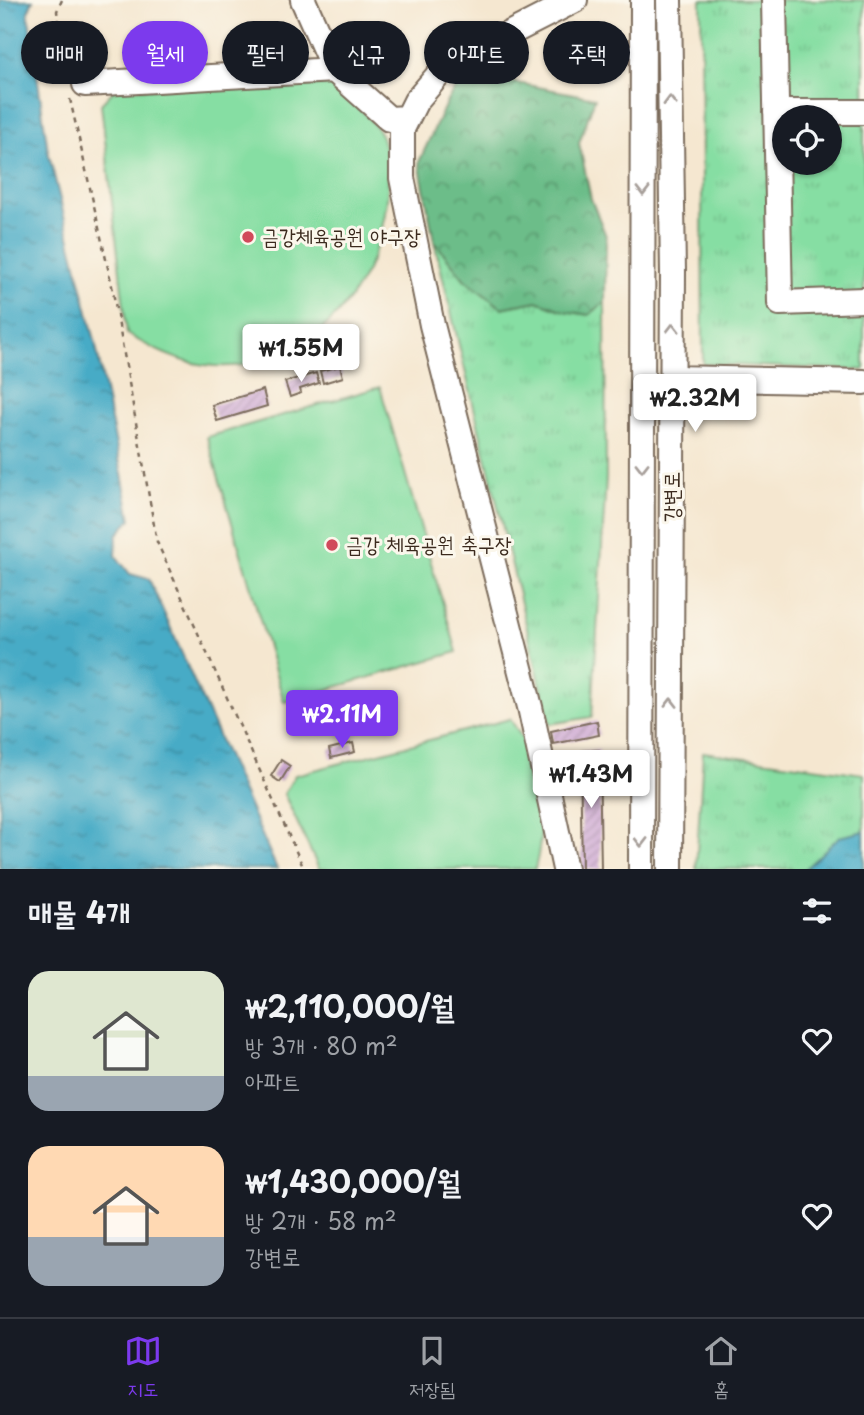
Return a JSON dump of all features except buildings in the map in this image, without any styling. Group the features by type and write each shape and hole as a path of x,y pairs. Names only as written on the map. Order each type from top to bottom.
{"street":[{"path":"303,0 323,45"},
{"path":"565,869 530,707 432,325 402,178 402,129 416,101 446,66 575,0"},
{"name":"강변로","path":"641,869 643,0"},
{"name":"강변로","path":"669,0 673,378 670,869"},
{"path":"774,0 776,105"},
{"path":"73,89 323,71"},
{"path":"349,84 389,120 407,118"},
{"path":"842,112 864,112"},
{"path":"777,175 780,303 864,300"},
{"path":"673,378 864,382"}],"path":[{"path":"62,0 57,11 112,286 157,542 304,869"}],"green space":[{"path":"701,0 864,0 864,370 703,364"},
{"path":"458,84 522,84 595,98 579,143 591,199 606,236 605,302 589,315 564,311 537,301 502,308 465,280 434,241 419,162 447,101"},
{"name":"금강체육공원 야구장","path":"337,85 379,131 385,149 388,176 387,204 378,242 366,272 350,299 329,322 306,341 279,356 249,364 218,366 185,361 162,353 127,334 101,104 115,89"},
{"path":"434,241 465,280 502,308 537,301 564,311 589,315 605,302 606,478 592,717 550,724"},
{"name":"금강 체육공원 축구장","path":"380,387 457,652 284,702 207,437"},
{"path":"510,719 529,754 539,791 541,830 535,869 319,869 284,794 295,775"},
{"path":"703,752 864,774 864,869 696,869"}],"water":[{"path":"0,0 33,0 28,12 29,21 21,21 21,84 38,84 48,151 95,341 131,519 117,535 116,556 130,574 149,579 277,869 0,869"},
{"path":"864,831 864,869 805,869 839,837"}],"place":[{"name":"금강체육공원 야구장","path":"248,237"},
{"name":"금강 체육공원 축구장","path":"332,545"}]}
